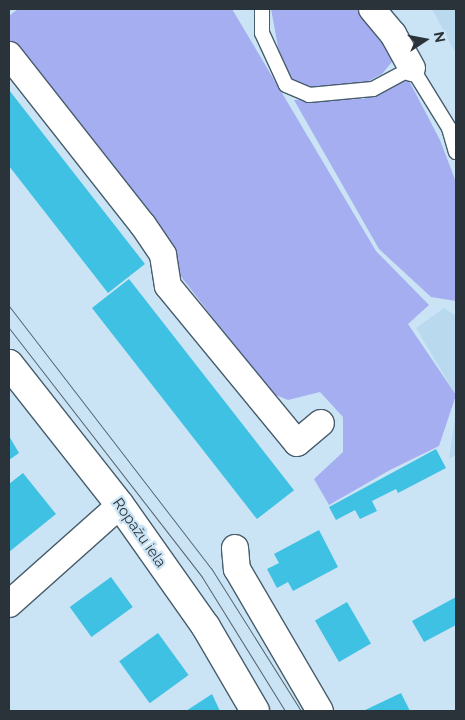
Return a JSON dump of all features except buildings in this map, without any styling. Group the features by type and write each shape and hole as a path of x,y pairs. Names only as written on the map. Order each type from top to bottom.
{"street":[{"path":"372,9 393,34 412,68"},
{"path":"9,55 143,225 163,255 168,286 297,443 321,423"},
{"name":"Ropažu iela","path":"9,364 120,505 206,627 255,711"},
{"path":"9,604 120,505"},
{"path":"235,548 237,569 320,711"}],"lane":[{"path":"262,9 262,33 272,60 286,85 308,95 373,89 412,68 449,128 456,152"}],"shaded area":[{"path":"18,9 232,9 376,251 429,305 408,324 456,395 439,446 390,470 329,505 314,479 343,452 343,417 320,392 288,400 271,393 179,274 9,43 9,16"},
{"path":"271,9 360,9 396,57 382,74 363,84 312,90 292,81 279,52"},
{"path":"432,9 456,9 456,54"},
{"path":"406,75 440,140 456,182 456,301 431,297 379,249 294,100 363,99"},
{"path":"444,308 456,316 456,395 416,328"},
{"path":"456,409 456,455 449,459"}],"tram line":[{"path":"9,306 211,568 301,711"},
{"path":"9,328 202,577 285,711"}]}
